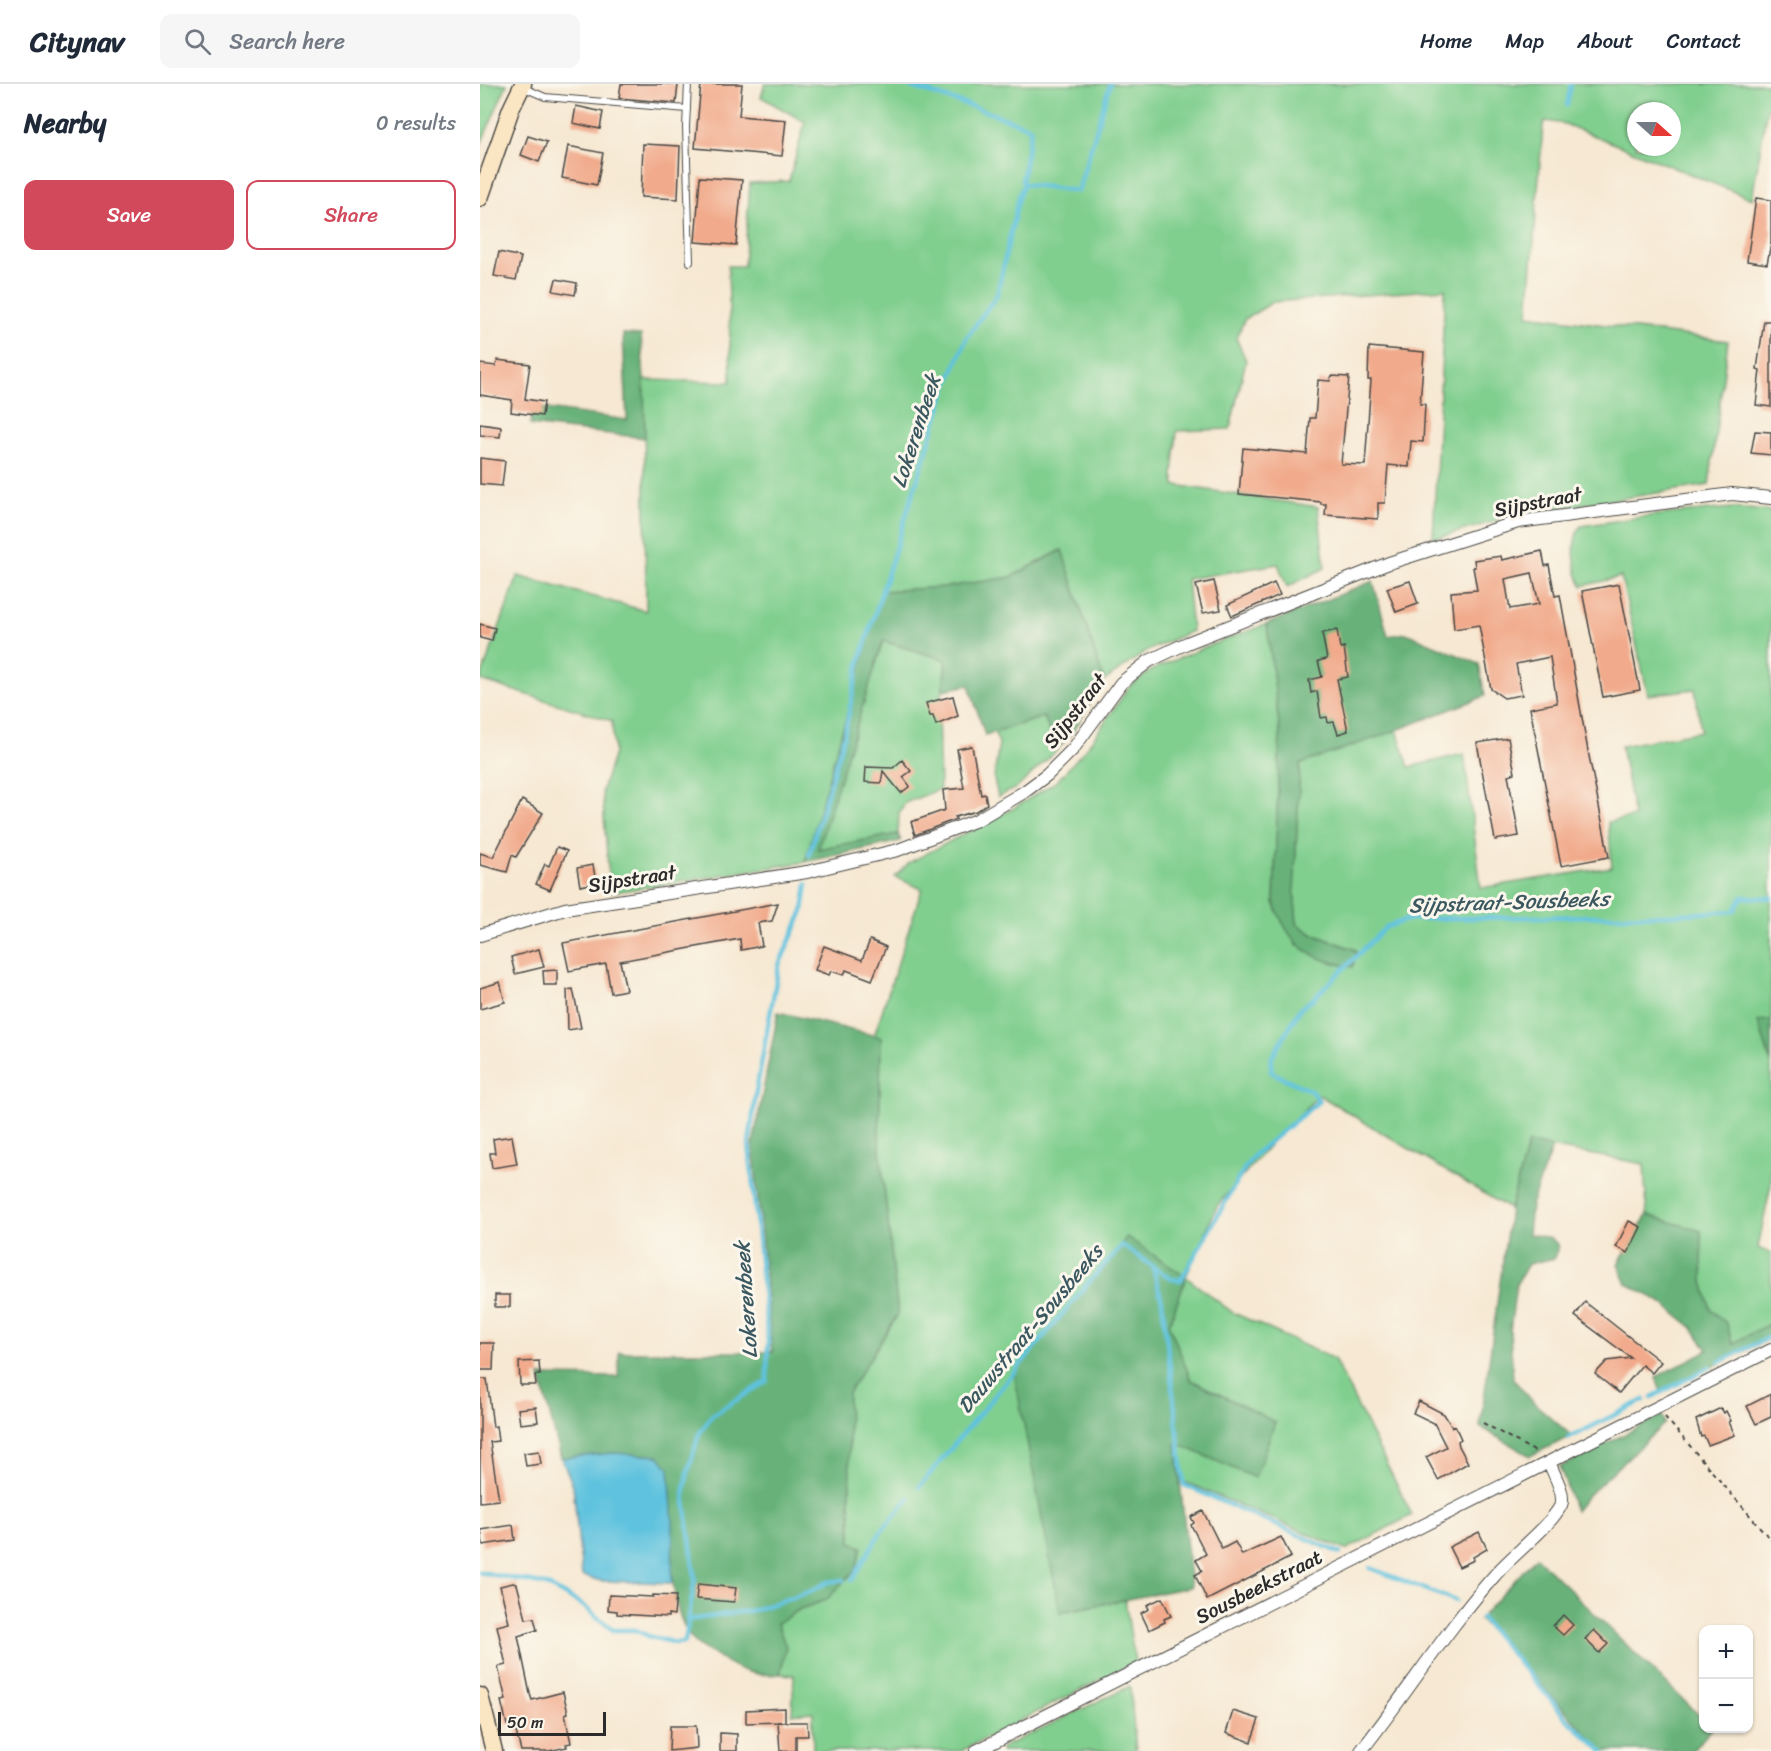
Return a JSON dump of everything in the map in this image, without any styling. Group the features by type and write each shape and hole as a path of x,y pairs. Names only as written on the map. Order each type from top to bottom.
{"street":[{"path":"480,198 522,86"},
{"name":"Sijpstraat","path":"480,935 565,909 807,872 898,850 977,820 1047,776 1073,749 1121,683 1149,662 1187,643 1389,563 1518,522 1732,494 1771,498"},
{"name":"Sousbeekstraat","path":"984,1749 1771,1350"},
{"path":"1361,1751 1436,1649 1495,1575 1554,1516 1562,1502 1549,1462"},
{"path":"480,1696 494,1751"}],"lane":[{"path":"688,84 690,262"},
{"path":"522,86 545,97 687,109"}],"path":[{"path":"1657,1407 1771,1540"},
{"path":"1484,1423 1541,1455 1549,1462"}],"green space":[{"path":"480,84 507,84 480,146"},
{"path":"765,84 1771,84 1771,108 1767,108 1752,199 1645,156 1681,156 1681,102 1627,102 1627,149 1565,124 1545,121 1543,126 1528,315 1728,341 1709,485 1520,514 1433,539 1445,289 1273,302 1245,319 1236,338 1246,360 1230,429 1177,431 1173,475 1175,485 1318,507 1325,568 1287,587 1278,564 1187,579 1192,631 1147,651 1104,681 1061,550 1011,577 947,587 882,591 805,862 610,893 602,790 614,753 612,721 480,680 518,576 646,611 644,380 731,382 728,266 744,266 750,183 789,181 805,122 761,97"},
{"path":"623,334 641,335 645,438 530,425 533,407 627,420"},
{"path":"1732,508 1771,511 1771,1020 1758,1021 1771,1063 1771,1184 1758,1248 1771,1253 1771,1323 1732,1344 1727,1324 1711,1310 1703,1282 1701,1231 1647,1215 1644,1164 1528,1143 1510,1209 1319,1095 1270,1144 1217,1206 1186,1277 1060,1612 1125,1600 1135,1662 961,1751 813,1751 813,1712 792,1714 794,1675 780,1674 786,1647 776,1624 800,1609 826,1600 862,1548 851,1542 848,1393 898,1314 879,1141 881,1038 874,1036 922,889 895,877 910,862 1014,808 1057,781 1088,746 1129,687 1152,670 1267,624 1280,733 1274,902 1297,945 1356,950 1312,934 1297,924 1294,891 1300,764 1397,730 1409,767 1464,754 1481,888 1612,867 1608,822 1634,817 1621,746 1701,731 1695,689 1648,695 1621,577 1582,586 1574,556 1575,539 1578,532 1581,526 1655,515"},
{"path":"1062,550 1104,681 1073,732 1057,750 1044,717 985,735 969,685 943,690 946,660 883,641 818,849 898,834 901,841 805,862 882,591 947,587 1011,577"},
{"path":"1373,581 1388,636 1406,633 1479,664 1485,696 1300,764 1294,891 1297,924 1312,934 1356,950 1353,967 1324,960 1302,948 1286,929 1274,902 1280,733 1267,624"},
{"path":"883,641 946,660 943,690 938,709 940,789 905,803 899,813 898,834 817,849"},
{"path":"1044,717 1057,750 1018,787 998,797 994,779 999,743 994,732"},
{"path":"778,1012 881,1037 879,1141 898,1314 848,1393 851,1542 862,1547 856,1569 826,1600 800,1609 777,1623 786,1647 780,1674 764,1675 741,1670 706,1650 693,1640 684,1625 678,1609 672,1572 670,1480 668,1471 658,1456 613,1453 561,1458 540,1376 618,1377 619,1352 772,1352 753,1144"},
{"path":"1771,1020 1771,1063 1758,1021"},
{"path":"1528,1143 1552,1147 1531,1205 1528,1234 1551,1238 1558,1245 1555,1258 1528,1264 1516,1285 1510,1331 1513,1379 1533,1402 1572,1436 1530,1456 1480,1427 1510,1209"},
{"path":"1647,1215 1701,1231 1703,1282 1711,1310 1727,1324 1732,1344 1771,1323 1771,1338 1661,1392 1656,1377 1708,1350 1692,1327 1659,1301 1627,1284 1618,1264"},
{"path":"1127,1237 1186,1277 1169,1325 1191,1380 1275,1422 1255,1478 1176,1443 1191,1587 1060,1612 1014,1373"},
{"path":"1186,1277 1232,1312 1334,1359 1412,1515 1346,1550 1180,1480 1176,1443 1275,1422 1191,1380 1169,1325"},
{"path":"1662,1415 1665,1423 1587,1496 1575,1511 1560,1467"},
{"path":"1536,1557 1699,1715 1699,1733 1708,1733 1692,1751 1603,1751 1479,1619"},
{"path":"1130,1686 1136,1751 1001,1751 1001,1748"}],"water":[{"path":"613,1453 658,1456 669,1468 673,1524 672,1583 601,1581 582,1576 573,1485 561,1458"}],"building":[{"path":"621,84 678,84 676,103 619,98"},
{"path":"701,84 742,84 739,116 786,120 782,156 695,148"},
{"path":"576,106 603,112 600,129 573,123"},
{"path":"528,136 547,142 539,162 521,155"},
{"path":"643,144 680,146 678,199 641,197"},
{"path":"568,146 603,153 597,185 562,178"},
{"path":"700,177 742,180 736,245 695,242"},
{"path":"1756,198 1771,200 1771,243 1767,264 1747,261"},
{"path":"499,252 521,257 516,280 494,276"},
{"path":"556,279 577,283 575,295 553,291"},
{"path":"1764,321 1771,321 1771,407 1756,405 1760,370 1757,369"},
{"path":"1369,347 1424,352 1420,404 1425,404 1423,442 1411,441 1409,467 1388,465 1385,503 1378,503 1378,519 1325,515 1326,504 1321,504 1321,502 1239,494 1243,448 1307,454 1310,418 1315,418 1318,380 1330,381 1331,376 1349,377 1341,464 1365,465 1371,380 1368,380"},
{"path":"497,360 530,364 525,399 544,402 542,416 511,412 512,400 480,395 480,364 496,366"},
{"path":"480,424 501,427 500,437 480,435"},
{"path":"1755,431 1771,432 1771,455 1751,453"},
{"path":"480,458 505,461 502,486 480,484"},
{"path":"1542,551 1545,566 1549,565 1555,596 1560,595 1609,857 1561,866 1530,708 1557,703 1550,657 1516,664 1522,695 1504,698 1491,689 1479,625 1454,629 1451,592 1477,590 1474,560 1501,556 1502,560","holes":["1532,573 1539,604 1510,609 1505,579"]},
{"path":"1214,581 1221,610 1203,613 1196,585"},
{"path":"1410,581 1418,604 1396,612 1387,588"},
{"path":"1274,583 1280,595 1232,616 1227,605"},
{"path":"1619,584 1640,690 1603,697 1582,591"},
{"path":"480,624 495,628 492,641 480,638"},
{"path":"1337,630 1340,648 1344,647 1348,677 1337,679 1348,731 1338,734 1334,722 1328,723 1327,717 1321,718 1317,691 1311,693 1309,680 1322,677 1318,661 1327,659 1322,633"},
{"path":"953,696 958,716 936,725 926,703"},
{"path":"1508,738 1515,773 1508,775 1519,836 1495,840 1477,743"},
{"path":"972,746 981,795 985,794 987,804 976,811 955,817 956,819 915,835 911,822 945,810 943,790 964,788 957,749"},
{"path":"902,760 911,771 903,777 910,786 901,793 883,771 881,783 865,782 866,767 893,768"},
{"path":"522,800 543,813 516,857 512,855 507,872 480,865 480,853 493,857"},
{"path":"557,847 567,851 550,890 536,884 545,864 549,866"},
{"path":"593,865 596,883 580,886 577,868"},
{"path":"778,903 772,921 758,923 762,946 741,950 740,939 620,961 626,990 611,993 606,964 569,971 563,943"},
{"path":"870,940 886,947 872,980 846,970 844,975 831,971 829,975 815,970 824,946 862,960"},
{"path":"539,949 544,967 515,974 511,957"},
{"path":"557,970 557,985 544,985 543,971"},
{"path":"500,982 505,1002 480,1009 480,988"},
{"path":"573,989 581,1028 568,1030 567,990"},
{"path":"512,1136 517,1164 492,1168 490,1153 495,1153 493,1139"},
{"path":"1629,1221 1641,1227 1628,1253 1616,1247"},
{"path":"495,1295 510,1295 510,1307 495,1307"},
{"path":"1585,1302 1661,1362 1652,1373 1642,1365 1619,1393 1595,1374 1607,1361 1631,1358 1575,1316"},
{"path":"480,1343 494,1343 493,1370 480,1370"},
{"path":"539,1361 540,1375 535,1375 536,1385 520,1385 519,1362"},
{"path":"480,1379 487,1379 493,1427 496,1426 498,1441 490,1442 499,1500 480,1502"},
{"path":"1771,1394 1771,1417 1756,1424 1747,1406"},
{"path":"1419,1401 1444,1414 1452,1427 1455,1426 1461,1439 1458,1441 1459,1446 1468,1463 1438,1480 1426,1457 1446,1447 1434,1423 1413,1413"},
{"path":"536,1407 538,1422 520,1424 518,1409"},
{"path":"1721,1408 1724,1413 1726,1411 1735,1435 1708,1445 1704,1436 1701,1437 1696,1420"},
{"path":"539,1451 541,1464 526,1466 524,1453"},
{"path":"1203,1511 1222,1549 1235,1542 1242,1555 1281,1537 1291,1557 1207,1600 1195,1575 1202,1571 1196,1560 1206,1554 1191,1525 1194,1523 1191,1517"},
{"path":"513,1525 515,1540 483,1545 481,1530"},
{"path":"1479,1532 1487,1549 1473,1557 1474,1560 1459,1567 1449,1547"},
{"path":"517,1584 526,1619 534,1618 537,1630 518,1636 530,1694 532,1700 563,1692 571,1743 566,1744 567,1747 549,1751 521,1751 514,1724 507,1725 501,1701 506,1700 498,1667 506,1665 497,1626 509,1623 500,1586"},
{"path":"698,1584 736,1588 734,1602 696,1599"},
{"path":"609,1595 676,1596 674,1615 668,1614 668,1617 617,1614 617,1611 608,1610"},
{"path":"1162,1598 1171,1616 1164,1619 1165,1622 1149,1630 1141,1613 1149,1609 1147,1605"},
{"path":"1563,1615 1573,1625 1563,1635 1553,1626"},
{"path":"1594,1630 1608,1644 1599,1653 1585,1639"},
{"path":"785,1708 785,1722 746,1723 746,1710"},
{"path":"1233,1711 1259,1719 1251,1742 1226,1733"},
{"path":"778,1722 807,1722 808,1736 796,1736 796,1751 780,1751"},
{"path":"670,1726 696,1726 697,1748 669,1751"},
{"path":"720,1733 737,1734 737,1751 720,1751"}],"waterway":[{"path":"903,84 1031,128 1022,181 1024,184"},
{"name":"Lokerenbeek","path":"809,855 844,736 859,664 947,386 967,337 997,295 1019,195 1024,184 1078,191 1110,84"},
{"path":"1567,105 1571,84"},
{"name":"Lokerenbeek","path":"480,1572 546,1585 581,1604 613,1630 636,1630 648,1636 675,1643 685,1642 695,1578 684,1493 699,1434 712,1415 767,1381 768,1342 749,1144 779,965 803,911 807,884"},
{"name":"Sijpstraat-Sousbeeks","path":"919,1487 1122,1245 1171,1279 1181,1280 1244,1169 1255,1154 1319,1101 1311,1091 1271,1072 1272,1057 1300,1009 1386,927 1409,919 1668,915 1734,911 1742,897 1771,898"},
{"name":"Dauwstraat-Sousbeeks","path":"1153,1268 1162,1301 1184,1485 1340,1553"},
{"path":"1719,1362 1771,1336"},
{"path":"1652,1397 1710,1367"},
{"path":"1569,1438 1644,1400"},
{"name":"Dauwstraat-Sousbeeks","path":"852,1580 880,1533 909,1498"},
{"name":"Dauwstraat-Sousbeeks","path":"1370,1568 1456,1601"},
{"name":"Dauwstraat-Sousbeeks","path":"688,1620 754,1610 809,1592 828,1582 844,1580"},
{"name":"Dauwstraat-Sousbeeks","path":"1481,1618 1568,1720 1603,1751"}]}
